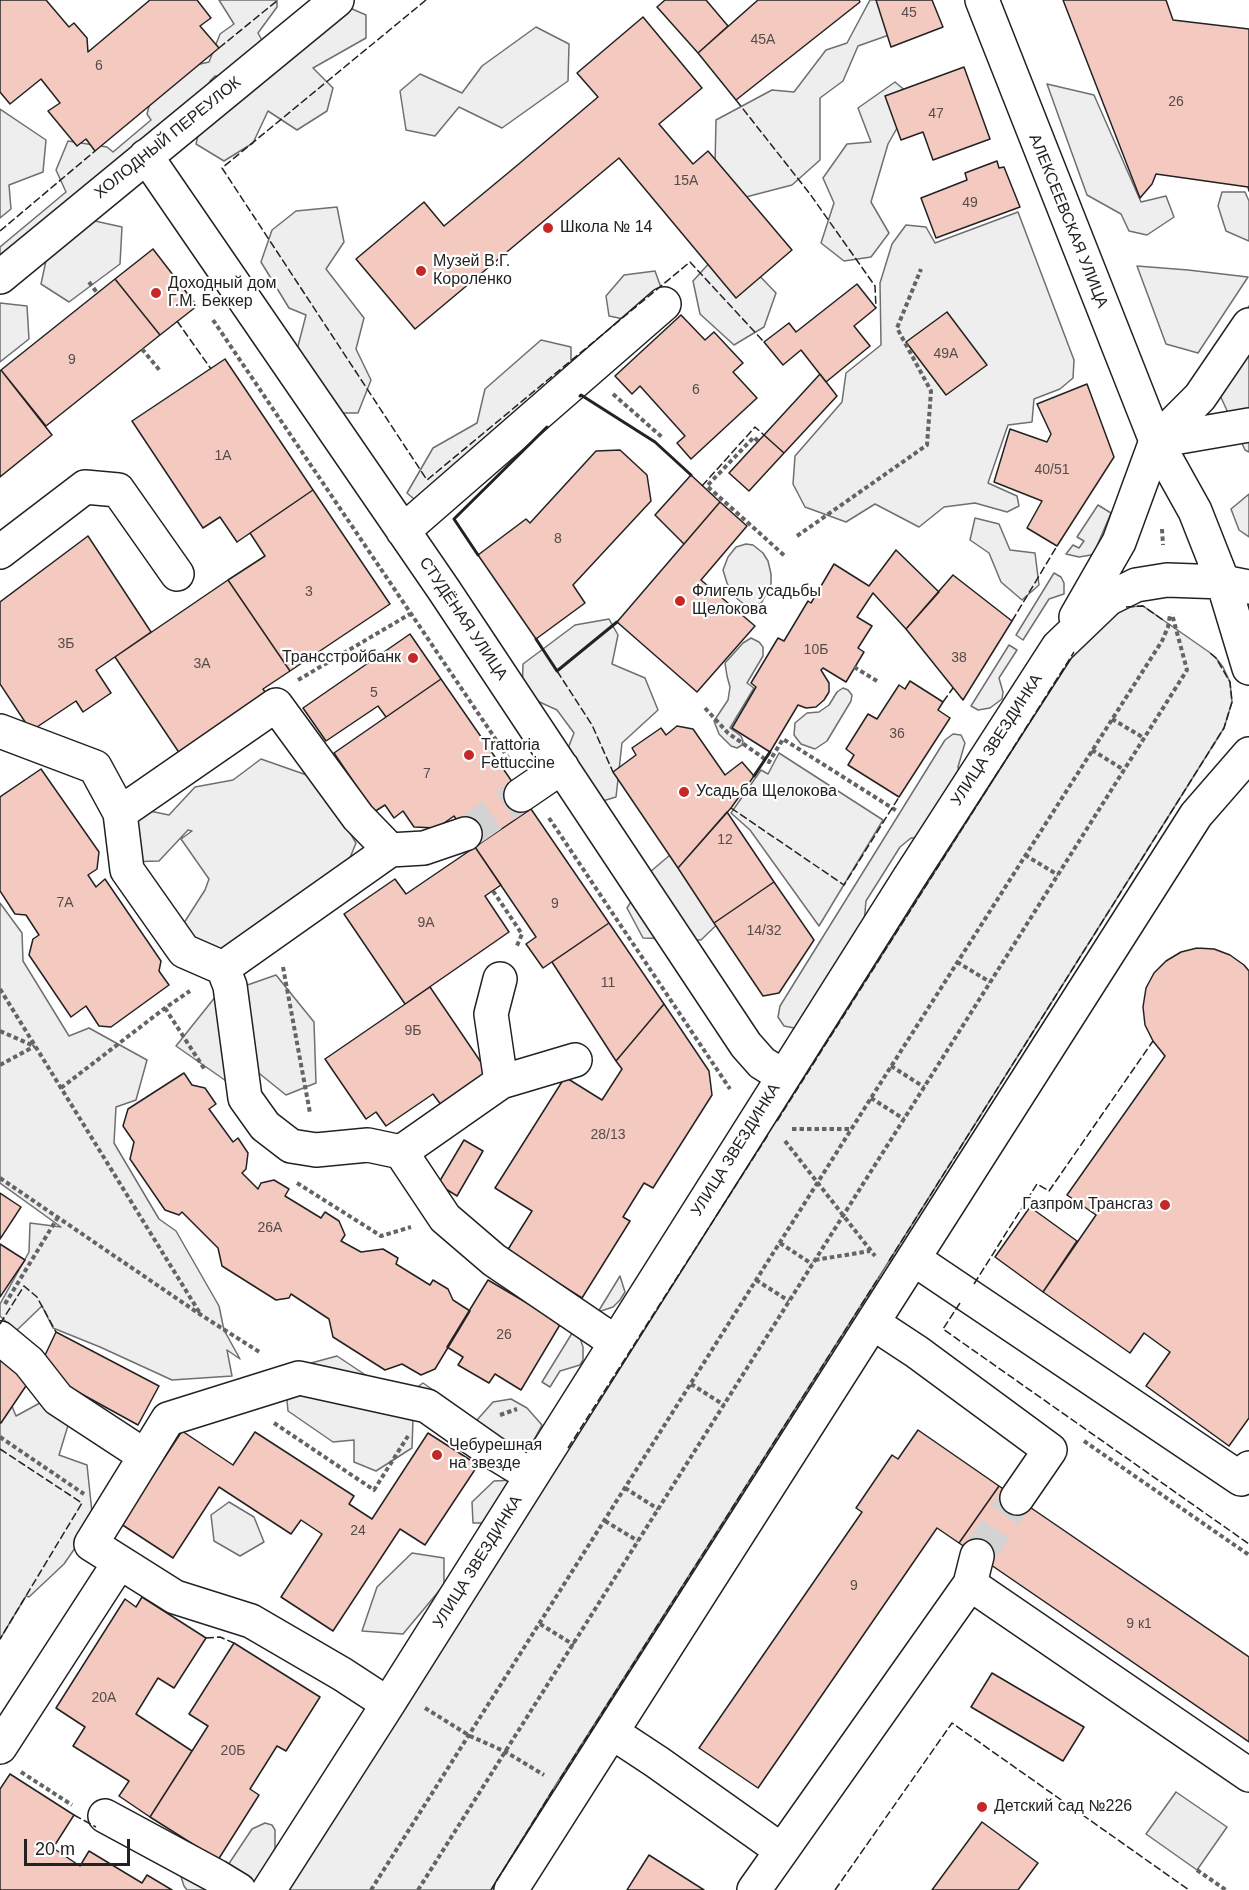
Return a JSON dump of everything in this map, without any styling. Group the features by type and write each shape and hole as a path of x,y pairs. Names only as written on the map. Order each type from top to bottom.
{"street":[{"name":"ХОЛОДНЫЙ ПЕРЕУЛОК","path":"0,277 337,0"},
{"name":"АЛЕКСЕЕВСКАЯ УЛИЦА","path":"982,0 1156,441 1236,584"},
{"name":"СТУДЁНАЯ УЛИЦА","path":"146,156 444,590 746,1045 762,1063 783,1076"},
{"path":"403,531 664,304"},
{"path":"1058,646 1119,542 1156,441 1200,397 1249,324"},
{"path":"1156,441 1249,425"},
{"path":"0,552 85,487 118,490 177,574"},
{"name":"УЛИЦА ЗВЕЗДИНКА","path":"269,1890 404,1704 532,1476 783,1076 1058,646 1108,599 1136,585 1167,580 1236,584"},
{"path":"1236,584 1249,668"},
{"path":"120,813 276,705 358,817 390,850"},
{"path":"0,731 95,767 120,813 127,870 184,951 222,968 230,986 245,1098 265,1126 291,1146 316,1150 368,1145 401,1152 445,1218 494,1260 615,1342"},
{"path":"512,1890 1196,815 1249,754"},
{"path":"525,792 562,767"},
{"path":"222,968 390,850 424,848 465,834"},
{"path":"500,979 491,1014 501,1082"},
{"path":"401,1152 501,1082 575,1060"},
{"path":"914,1259 1241,1479 1249,1468"},
{"path":"873,1323 917,1352 1050,1450 1017,1498"},
{"path":"0,1338 29,1362 58,1399 145,1456"},
{"path":"404,1704 342,1674 251,1621 175,1597 91,1544 168,1419 299,1378 427,1406 491,1451 532,1476"},
{"path":"9,1759 119,1563"},
{"path":"754,1890 974,1570 1249,1775"},
{"path":"613,1733 781,1850"},
{"path":"105,1816 239,1890"}],"path":[{"path":"797,536 927,445 931,391 897,328 921,268"},
{"path":"89,282 98,294"},
{"path":"211,318 411,614 525,792 730,1089"},
{"path":"142,349 161,372"},
{"path":"588,371 663,438"},
{"path":"758,441 754,436 707,486 786,557"},
{"path":"276,705 294,683 411,614 444,590"},
{"path":"371,1890 1162,641 1172,610 1187,670 418,1890"},
{"path":"854,667 877,681"},
{"path":"705,708 728,733 769,762 783,739 897,811"},
{"path":"1112,718 1144,738"},
{"path":"1092,750 1124,770"},
{"path":"1026,855 1058,875"},
{"path":"492,891 522,934 500,979"},
{"path":"276,931 316,1150"},
{"path":"957,962 990,982"},
{"path":"61,1088 165,1008 222,968"},
{"path":"0,992 201,1315"},
{"path":"0,1031 35,1046"},
{"path":"0,1065 35,1046"},
{"path":"891,1066 924,1087"},
{"path":"871,1098 904,1119"},
{"path":"787,1130 851,1129"},
{"path":"783,1138 878,1260"},
{"path":"0,1178 201,1315 299,1378"},
{"path":"0,1312 58,1218"},
{"path":"780,1243 814,1262 871,1251"},
{"path":"756,1280 789,1301"},
{"path":"691,1384 724,1405"},
{"path":"236,1398 374,1490 427,1406"},
{"path":"0,1437 111,1512"},
{"path":"1088,1444 1249,1555"},
{"path":"625,1488 658,1509"},
{"path":"605,1521 638,1541"},
{"path":"540,1624 573,1645"},
{"path":"404,1704 506,1752 547,1777"},
{"path":"9,1759 84,1813 105,1816"},
{"path":"1197,1870 1226,1890"}],"shaded area":[{"path":"219,0 277,0 277,7 258,33 265,46 232,77 215,76 210,81 207,98 171,126 158,125 0,259 0,247 66,192 56,170 68,141 107,147 113,152 151,120 147,114 152,95 183,68 209,62 220,34 234,24"},
{"path":"870,0 890,0 889,35 858,46 843,81 820,98 820,160 792,185 742,198 715,166 716,120 772,90 794,92 826,50 847,43"},
{"path":"343,5 366,15 366,38 313,68 333,88 327,111 297,130 268,111 253,143 224,161 196,144 201,122"},
{"path":"536,27 569,44 568,81 502,128 459,107 435,136 406,130 400,91 420,74 462,93 482,66"},
{"path":"895,82 914,98 888,144 871,202 889,233 871,257 844,261 821,243 834,203 823,178 847,144 871,142 858,108"},
{"path":"1047,84 1094,95 1141,202 1166,196 1174,217 1147,235 1129,231 1121,214 1087,195"},
{"path":"0,109 46,140 43,172 9,185 11,209 0,218"},
{"path":"1222,192 1245,192 1249,201 1249,241 1226,231 1218,206"},
{"path":"337,207 344,242 326,269 364,318 356,349 371,380 358,413 331,413 297,350 306,315 289,308 261,262 272,230 296,211"},
{"path":"1018,212 1074,360 1073,378 1060,389 1034,399 1032,422 1008,425 988,483 1017,496 1019,506 1007,512 975,503 944,507 919,527 875,504 846,522 805,507 793,484 795,456 842,402 846,373 881,345 880,283 892,244 906,225 926,227 935,243"},
{"path":"86,219 122,227 120,264 69,302 41,284 48,251"},
{"path":"713,259 752,268 776,293 764,327 734,345 700,314 693,281"},
{"path":"1137,266 1248,277 1198,353 1166,344"},
{"path":"655,271 663,293 638,322 609,316 606,296 624,275"},
{"path":"0,303 27,306 29,339 0,362"},
{"path":"1249,306 1249,452 1245,450 1208,369"},
{"path":"541,340 571,347 571,375 422,506 407,493 433,448 477,423 485,389"},
{"path":"1249,494 1249,537 1239,530 1231,509"},
{"path":"1098,505 1111,513 1094,553 1079,557 1066,554 1073,545 1079,548 1084,541 1077,537"},
{"path":"975,518 999,524 1010,550 1035,553 1039,585 1022,600 1001,582 989,553 970,540"},
{"path":"746,544 753,545 763,553 768,561 771,574 771,584 762,602 756,606 746,606 734,596 723,570 728,557 736,547"},
{"path":"1054,573 1061,577 1064,583 1064,594 1049,599 1023,640 1016,635"},
{"path":"1143,606 1209,652 1223,667 1230,682 1232,702 1224,728 491,1890 287,1890 1093,623 1124,607"},
{"path":"609,619 618,635 612,664 645,678 658,710 622,743 616,797 586,806 558,774 574,733 557,710 522,694 523,664 575,625"},
{"path":"751,638 763,647 763,656 747,683 754,688 730,728 741,736 743,741 742,745 737,748 731,746 719,734 714,721 728,700 730,687 725,663 743,643"},
{"path":"1009,645 1017,650 999,678 1003,692 1002,699 990,708 978,710 971,706"},
{"path":"843,688 852,695 851,701 827,741 815,749 801,744 794,735 795,723 807,713 819,712 829,705 837,692"},
{"path":"953,734 961,735 965,743 958,767 960,778 922,838 911,838 900,847 866,901 864,923 802,1022 794,1028 784,1026 778,1017 780,1006 945,740"},
{"path":"779,753 883,820 819,926 750,830 731,813 761,770 768,774"},
{"path":"261,759 318,779 356,843 337,890 252,956 196,947 182,926 205,890 209,879 181,839 192,831 188,830 159,861 124,862 135,808 169,815 195,787 233,780"},
{"path":"670,855 735,907 701,940 643,938 627,908 650,872"},
{"path":"0,903 22,933 23,961 69,1036 89,1028 147,1060 136,1100 116,1107 114,1143 159,1219 176,1231 219,1306 224,1330 240,1359 227,1350 232,1376 172,1380 53,1328 42,1306 16,1331 0,1316 0,1304 29,1252 30,1223 61,1227 0,1183"},
{"path":"276,975 314,1022 316,1083 286,1095 255,1070 229,1083 176,1046 216,996"},
{"path":"620,1276 625,1292 613,1307 598,1312"},
{"path":"574,1330 583,1347 583,1360 580,1365 560,1371 550,1387 542,1382"},
{"path":"337,1356 367,1376 368,1405 388,1408 423,1383 449,1401 438,1423 413,1419 412,1448 376,1471 354,1462 354,1440 333,1442 288,1411 286,1390 300,1366"},
{"path":"0,1377 16,1416 49,1398 70,1419 59,1455 87,1465 93,1522 64,1564 29,1597 26,1596 0,1639"},
{"path":"511,1399 527,1408 542,1425 529,1449 510,1460 488,1446 477,1420 493,1402"},
{"path":"514,1480 496,1523 473,1523 472,1502 494,1481"},
{"path":"229,1502 254,1517 264,1542 240,1556 214,1541 211,1515"},
{"path":"412,1553 444,1558 444,1585 403,1634 362,1631 377,1587"},
{"path":"1176,1792 1227,1827 1197,1870 1146,1834"},
{"path":"265,1823 272,1825 275,1830 275,1848 266,1873 255,1890 187,1890 175,1858 228,1865 252,1829"}],"building":[{"path":"0,0 46,0 69,27 74,23 87,38 88,52 150,0 197,0 211,18 200,26 219,48 95,151 86,139 77,146 48,111 60,103 41,79 10,104 0,92"},
{"path":"665,0 706,0 728,26 698,53 657,7"},
{"path":"758,0 859,0 860,2 736,100 698,53"},
{"path":"876,0 932,0 943,27 891,47"},
{"path":"1063,0 1166,0 1173,20 1249,29 1249,191 1248,187 1156,174 1152,184 1140,198"},
{"path":"643,17 702,88 659,124 693,164 708,151 792,250 736,298 619,158 415,329 356,259 424,202 444,226 520,163 598,97 577,73"},
{"path":"964,67 990,139 933,160 923,132 901,140 885,96"},
{"path":"997,161 999,168 1004,167 1020,207 936,238 921,198 967,180 965,173"},
{"name":"Доходный дом Г.М. Беккер","path":"153,249 197,306 160,335 115,279"},
{"path":"115,279 160,335 46,426 1,370"},
{"path":"857,284 876,308 854,326 870,346 826,382 801,350 783,365 764,342 789,323 796,332"},
{"path":"947,312 987,365 946,395 906,342"},
{"path":"681,315 705,340 714,332 743,363 733,372 757,398 691,459 677,443 685,436 640,386 632,394 615,376"},
{"path":"225,359 313,490 237,542 220,517 203,528 132,421"},
{"path":"0,371 52,435 0,477"},
{"path":"820,374 837,396 784,453 764,435"},
{"path":"1087,384 1114,457 1057,546 1027,528 1042,501 994,482 1010,429 1047,442 1051,434 1037,404"},
{"path":"764,435 784,453 749,491 729,473"},
{"path":"620,450 647,475 651,501 573,585 585,603 536,639 478,555 526,519 530,523 596,451"},
{"path":"691,475 720,502 684,544 655,515"},
{"path":"313,490 390,604 290,671 228,580 265,556 250,533"},
{"name":"Флигель усадьбы Щелокова","path":"720,502 747,526 701,580 755,626 697,692 617,622"},
{"path":"88,536 151,632 96,670 111,693 83,712 76,701 31,731 0,684 0,602"},
{"path":"896,550 939,592 906,629 873,593 857,617 872,626 858,648 864,652 846,682 823,668 821,670 829,683 829,692 824,700 816,707 806,708 798,705 770,752 732,728 756,687 751,683 778,638 784,641 808,601 811,603 834,564 869,586"},
{"path":"953,575 1012,621 963,700 906,629"},
{"path":"228,580 290,671 263,689 267,695 180,754 115,657"},
{"path":"410,634 441,679 386,717 378,706 326,741 303,708"},
{"path":"441,679 531,809 475,847 454,816 437,828 414,827 403,811 394,818 385,805 374,812 334,753"},
{"path":"910,681 943,702 938,710 950,718 899,797 848,765 854,755 846,749 868,714 877,719 899,685 905,689"},
{"name":"Усадьба Щелокова","path":"677,726 693,729 725,775 742,762 754,776 731,808 678,868 613,772 636,755 632,748 661,728 666,735"},
{"path":"41,769 99,852 97,869 88,875 96,887 105,879 161,961 159,971 169,985 111,1027 99,1026 86,1006 71,1017 29,955 33,939 39,935 26,915 15,914 0,891 0,797"},
{"path":"531,809 609,923 543,968 526,944 536,937 475,847"},
{"path":"727,812 774,882 714,923 678,868"},
{"path":"475,847 501,885 485,896 509,932 405,1004 344,914 395,879 406,894"},
{"path":"774,882 814,940 779,993 763,996 714,923"},
{"path":"609,923 664,1004 616,1061 552,962"},
{"name":"Газпром Трансгаз","path":"1197,948 1214,949 1230,955 1249,971 1249,1418 1229,1446 1146,1386 1170,1352 1144,1333 1130,1353 1043,1292 1096,1215 1067,1195 1165,1056 1153,1041 1145,1025 1143,1007 1146,988 1154,973 1166,961 1181,952"},
{"path":"430,987 491,1077 444,1109 433,1094 386,1126 376,1112 366,1119 325,1059"},
{"path":"664,1004 709,1071 712,1095 653,1188 644,1183 623,1217 630,1221 582,1298 507,1251 532,1211 495,1188 565,1077 602,1100 622,1069 616,1061"},
{"path":"184,1073 192,1085 205,1088 216,1104 209,1109 233,1142 238,1138 248,1153 246,1169 242,1173 258,1189 261,1183 274,1180 289,1189 285,1196 321,1218 325,1212 339,1221 345,1235 341,1241 361,1252 383,1249 398,1258 396,1264 430,1285 433,1280 448,1289 453,1300 470,1311 435,1369 421,1375 402,1364 385,1370 333,1337 329,1319 291,1294 289,1298 276,1300 222,1266 218,1248 182,1212 179,1215 165,1210 130,1159 134,1142 123,1126 128,1109"},
{"path":"464,1140 483,1151 457,1196 438,1184"},
{"path":"0,1193 21,1207 0,1239"},
{"path":"1030,1207 1077,1241 1043,1292 995,1257"},
{"path":"0,1244 25,1260 0,1297"},
{"path":"488,1280 561,1323 521,1390 495,1374 489,1383 458,1365 463,1357 447,1347"},
{"path":"56,1332 159,1386 138,1425 38,1370"},
{"path":"0,1351 34,1374 1,1423 0,1423"},
{"path":"918,1430 999,1486 959,1543 937,1528 758,1788 699,1748 862,1512 856,1508 892,1455 898,1459"},
{"path":"182,1431 233,1465 255,1432 354,1496 349,1504 372,1519 428,1433 478,1465 425,1545 400,1529 333,1631 281,1597 322,1534 301,1520 291,1534 219,1487 173,1558 121,1524"},
{"path":"999,1486 1249,1657 1249,1742 959,1543"},
{"path":"142,1597 206,1638 174,1688 158,1678 136,1714 192,1751 150,1817 119,1796 129,1781 73,1746 85,1727 56,1708 125,1599 136,1607"},
{"path":"234,1643 320,1697 286,1751 277,1746 250,1789 259,1795 218,1860 150,1817 208,1726 189,1714"},
{"path":"992,1673 1084,1727 1063,1761 971,1707"},
{"path":"10,1774 74,1815 53,1848 80,1866 89,1851 142,1883 147,1875 172,1890 0,1890 0,1789"},
{"path":"982,1822 1038,1863 1018,1890 932,1890"},
{"path":"649,1855 704,1890 627,1890"}],"tunnel":[{"path":"465,834 521,795"},
{"path":"977,1556 1017,1498"}],"fence":[{"path":"219,48 278,0"},
{"path":"426,0 222,168 427,480 690,262 764,342"},
{"path":"736,100 810,194 875,286 876,308"},
{"path":"0,231 95,151"},
{"path":"177,321 211,369"},
{"path":"702,486 755,427 764,435"},
{"path":"1012,621 1057,546"},
{"path":"1126,607 1143,606 1163,620"},
{"path":"777,1121 1074,652"},
{"path":"889,1261 1224,728 1232,702 1230,682 1216,658 1209,652"},
{"path":"557,671 592,725 613,772"},
{"path":"943,702 953,688"},
{"path":"731,808 844,885 899,797"},
{"path":"974,1284 1037,1184 1049,1191 1153,1041"},
{"path":"568,1448 768,1135"},
{"path":"560,1779 879,1277"},
{"path":"0,1324 24,1286 37,1297 56,1332"},
{"path":"960,1303 943,1329 1249,1544"},
{"path":"0,1449 82,1503 0,1639"},
{"path":"206,1638 220,1637 234,1643"},
{"path":"835,1890 952,1723 1189,1890"},
{"path":"491,1890 554,1788"},
{"path":"74,1815 96,1827"}],"wall":[{"path":"580,396 655,442 691,475"},
{"path":"478,555 454,519 547,427"},
{"path":"536,639 557,671 617,622"},
{"path":"754,776 770,752"}],"place":[{"name":"Школа № 14","path":"548,228"},
{"name":"Музей В.Г. Короленко","path":"421,271"},
{"name":"Доходный дом Г.М. Беккер","path":"156,293"},
{"name":"Флигель усадьбы Щелокова","path":"680,601"},
{"name":"Трансстройбанк","path":"413,658"},
{"name":"Trattoria Fettuccine","path":"469,755"},
{"name":"Усадьба Щелокова","path":"684,792"},
{"name":"Газпром Трансгаз","path":"1165,1205"},
{"name":"Чебурешная на звезде","path":"437,1455"},
{"name":"Детский сад №226","path":"982,1807"}]}
